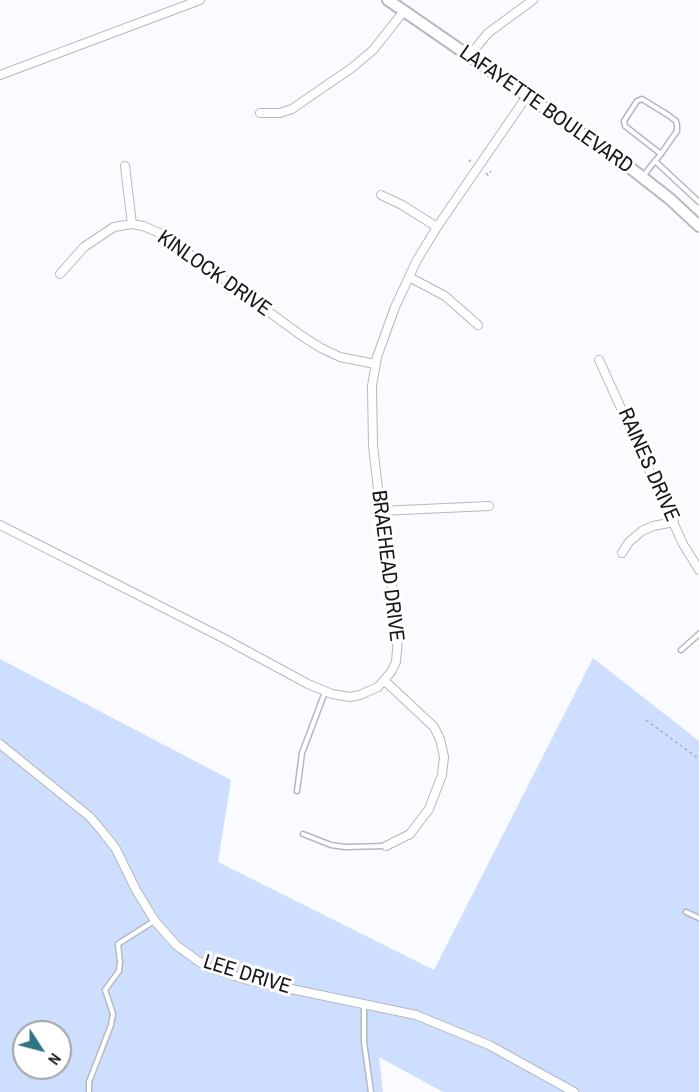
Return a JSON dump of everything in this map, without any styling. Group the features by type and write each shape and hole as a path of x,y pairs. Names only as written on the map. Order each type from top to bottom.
{"main road":[{"name":"LAFAYETTE BOULEVARD","path":"388,0 642,177 699,226"}],"street":[{"path":"0,75 200,0"},
{"path":"469,56 488,33 533,0"},
{"path":"260,113 280,113 291,109 353,67 373,50 404,11"},
{"name":"BRAEHEAD DRIVE","path":"385,681 396,662 398,637 374,457 372,407 375,364 383,336 409,277 437,226 527,96"},
{"path":"125,166 132,224"},
{"path":"381,195 437,226"},
{"name":"KINLOCK DRIVE","path":"60,274 71,260 99,236 114,227 132,224 151,229 162,234 321,348 340,357 375,364"},
{"path":"409,277 445,296 478,325"},
{"name":"RAINES DRIVE","path":"599,360 683,544 699,570"},
{"path":"380,511 489,506"},
{"path":"622,554 629,542 642,531 653,526 674,522"},
{"path":"0,525 223,638 291,676 325,691 342,696 360,695 371,691 385,681 434,727 440,739 444,757 442,775 429,809 410,834 386,846"},
{"name":"LEE DRIVE","path":"0,744 90,817 116,849 136,890 155,921 186,954 210,968 259,982 416,1015 489,1045 574,1092"}],"lane":[{"path":"642,177 661,154 677,126 676,121 642,99 637,101 624,121 625,126 661,154"},
{"path":"655,161 699,202"},
{"path":"681,650 699,634"},
{"path":"297,791 302,753 325,691"},
{"path":"303,834 331,845 386,846"},
{"path":"686,912 699,918"},
{"path":"88,1092 89,1082 111,1025 113,1014 105,990 119,971 118,944 155,921"},
{"path":"364,1004 364,1042 371,1092"}],"path":[{"path":"646,720 699,759"}],"shaded area":[{"path":"593,658 699,741 699,1092 443,1092 379,1057 383,1092 0,1092 0,659 231,780 218,862 434,970"}]}
